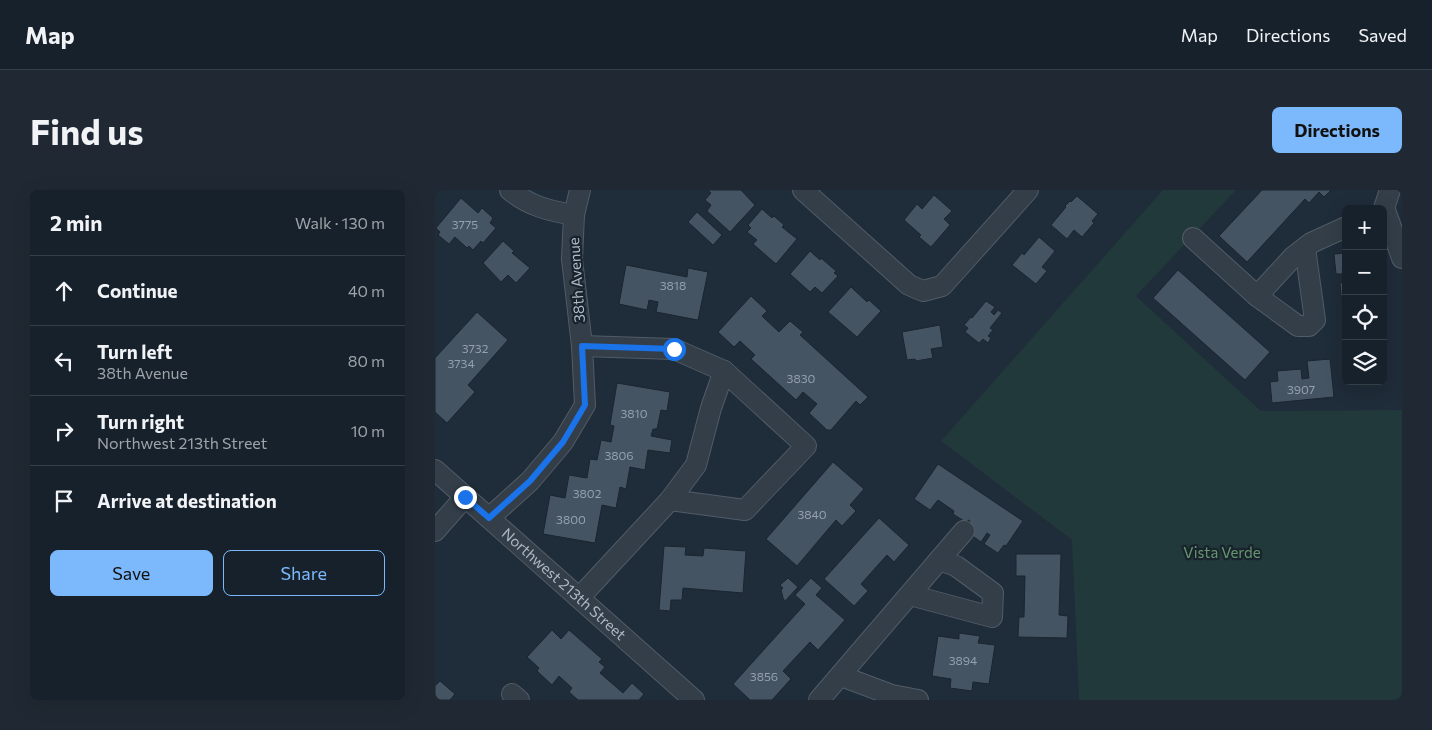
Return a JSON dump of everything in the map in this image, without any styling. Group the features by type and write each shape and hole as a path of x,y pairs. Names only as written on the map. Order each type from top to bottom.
{"street":[{"path":"510,190 521,199 546,210 574,216"},
{"name":"38th Avenue","path":"489,518 530,481 563,442 585,405 582,346 572,259 574,216 580,190"},
{"path":"803,190 909,285 923,291 942,286 1028,190"},
{"path":"1386,205 1390,190"},
{"path":"1387,218 1402,258"},
{"path":"1257,296 1293,257 1305,248 1342,229"},
{"path":"1193,238 1257,296 1298,326 1309,326 1315,320 1305,248"},
{"path":"582,346 674,349 724,370 806,446 745,510 670,500"},
{"path":"579,598 670,500 696,465 711,408 724,370"},
{"name":"Northwest 213th Street","path":"435,470 694,700"},
{"path":"435,531 465,497"},
{"path":"819,700 964,531"},
{"path":"910,595 992,618 993,593 956,566 939,560"},
{"path":"841,676 892,695 918,700"}],"green space":[{"name":"Vista Verde","path":"1163,190 1236,190 1136,296 1261,411 1402,410 1402,700 1079,700 1072,540 941,441"}],"building":[{"path":"708,190 741,190 755,205 730,232 707,211 711,205 705,200 711,193"},
{"path":"1262,190 1331,190 1324,197 1319,192 1309,203 1305,199 1247,262 1219,236"},
{"path":"934,195 952,211 944,219 950,225 931,247 904,220 917,204 922,209"},
{"path":"1077,196 1098,214 1092,221 1094,223 1082,237 1074,230 1067,239 1051,225 1065,206"},
{"path":"461,198 478,213 482,208 493,218 490,223 496,228 483,243 481,241 473,250 469,246 467,248 455,237 449,244 438,235 440,232 436,228"},
{"path":"762,209 772,218 774,216 784,225 782,227 797,239 776,264 753,244 757,240 747,232 751,228 748,225"},
{"path":"697,212 722,235 713,245 688,222"},
{"path":"1039,237 1055,251 1042,267 1047,271 1036,284 1012,265 1022,253 1024,255"},
{"path":"503,241 514,251 512,253 530,268 516,283 508,275 501,282 483,263"},
{"path":"810,251 836,271 834,273 838,276 822,293 815,287 810,292 790,274"},
{"path":"1342,253 1342,274 1336,274 1334,254"},
{"path":"626,265 687,277 688,268 708,272 698,320 656,312 658,302 649,300 647,310 619,304"},
{"path":"1178,270 1270,352 1245,380 1153,298"},
{"path":"1340,283 1342,283 1342,306"},
{"path":"851,287 867,302 869,300 881,311 857,337 828,312"},
{"path":"751,296 767,311 762,316 779,332 790,321 803,332 800,335 868,397 860,405 856,401 831,430 827,430 809,413 817,404 803,392 796,400 751,359 755,355 740,341 734,347 718,332"},
{"path":"986,301 995,307 991,312 994,315 998,310 1002,313 990,328 993,330 988,336 991,338 988,343 983,339 979,343 965,332 968,328 964,325"},
{"path":"477,312 508,340 468,385 475,392 447,423 435,412 435,358"},
{"path":"940,325 943,347 931,349 933,358 916,361 915,359 907,360 902,332"},
{"path":"1330,359 1334,397 1272,403 1270,382 1278,381 1277,371 1301,369 1302,379 1309,378 1307,361"},
{"path":"617,383 670,392 667,411 661,410 657,429 653,429 651,436 672,440 670,453 648,450 645,470 630,467 626,489 620,487 616,508 602,505 595,543 543,534 550,495 565,498 569,475 587,478 590,459 597,460 601,440 611,442 614,426 610,425"},
{"path":"833,462 864,489 850,505 856,511 842,526 836,520 797,566 766,539"},
{"path":"938,464 1023,521 1006,546 1004,545 998,553 984,544 990,535 987,533 981,542 964,530 970,521 968,520 967,523 953,514 954,511 938,500 930,510 914,499"},
{"path":"879,518 909,545 894,562 887,555 861,584 868,591 854,606 824,579"},
{"path":"664,546 686,547 685,555 703,556 704,548 746,551 743,593 683,588 682,600 671,600 670,611 659,610"},
{"path":"1016,554 1061,554 1059,615 1068,616 1067,638 1018,637 1019,617 1024,617 1025,576 1016,576"},
{"path":"788,578 798,587 785,601 781,590 783,588 780,585"},
{"path":"811,578 822,588 816,595 845,620 818,650 810,642 783,671 791,679 772,700 750,700 733,684 805,604 795,595"},
{"path":"552,630 561,639 569,630 602,659 599,662 605,667 600,673 623,693 632,683 644,694 639,700 578,700 569,692 572,688 559,676 552,685 537,671 539,668 527,657"},
{"path":"959,633 980,636 978,643 995,645 989,684 973,682 972,691 950,688 951,679 932,676 938,636 959,639"},
{"path":"440,681 455,694 450,700 435,700 435,686"}],"route":[{"path":"465,497 489,518 530,481 563,442 585,405 582,346 674,349"}]}
